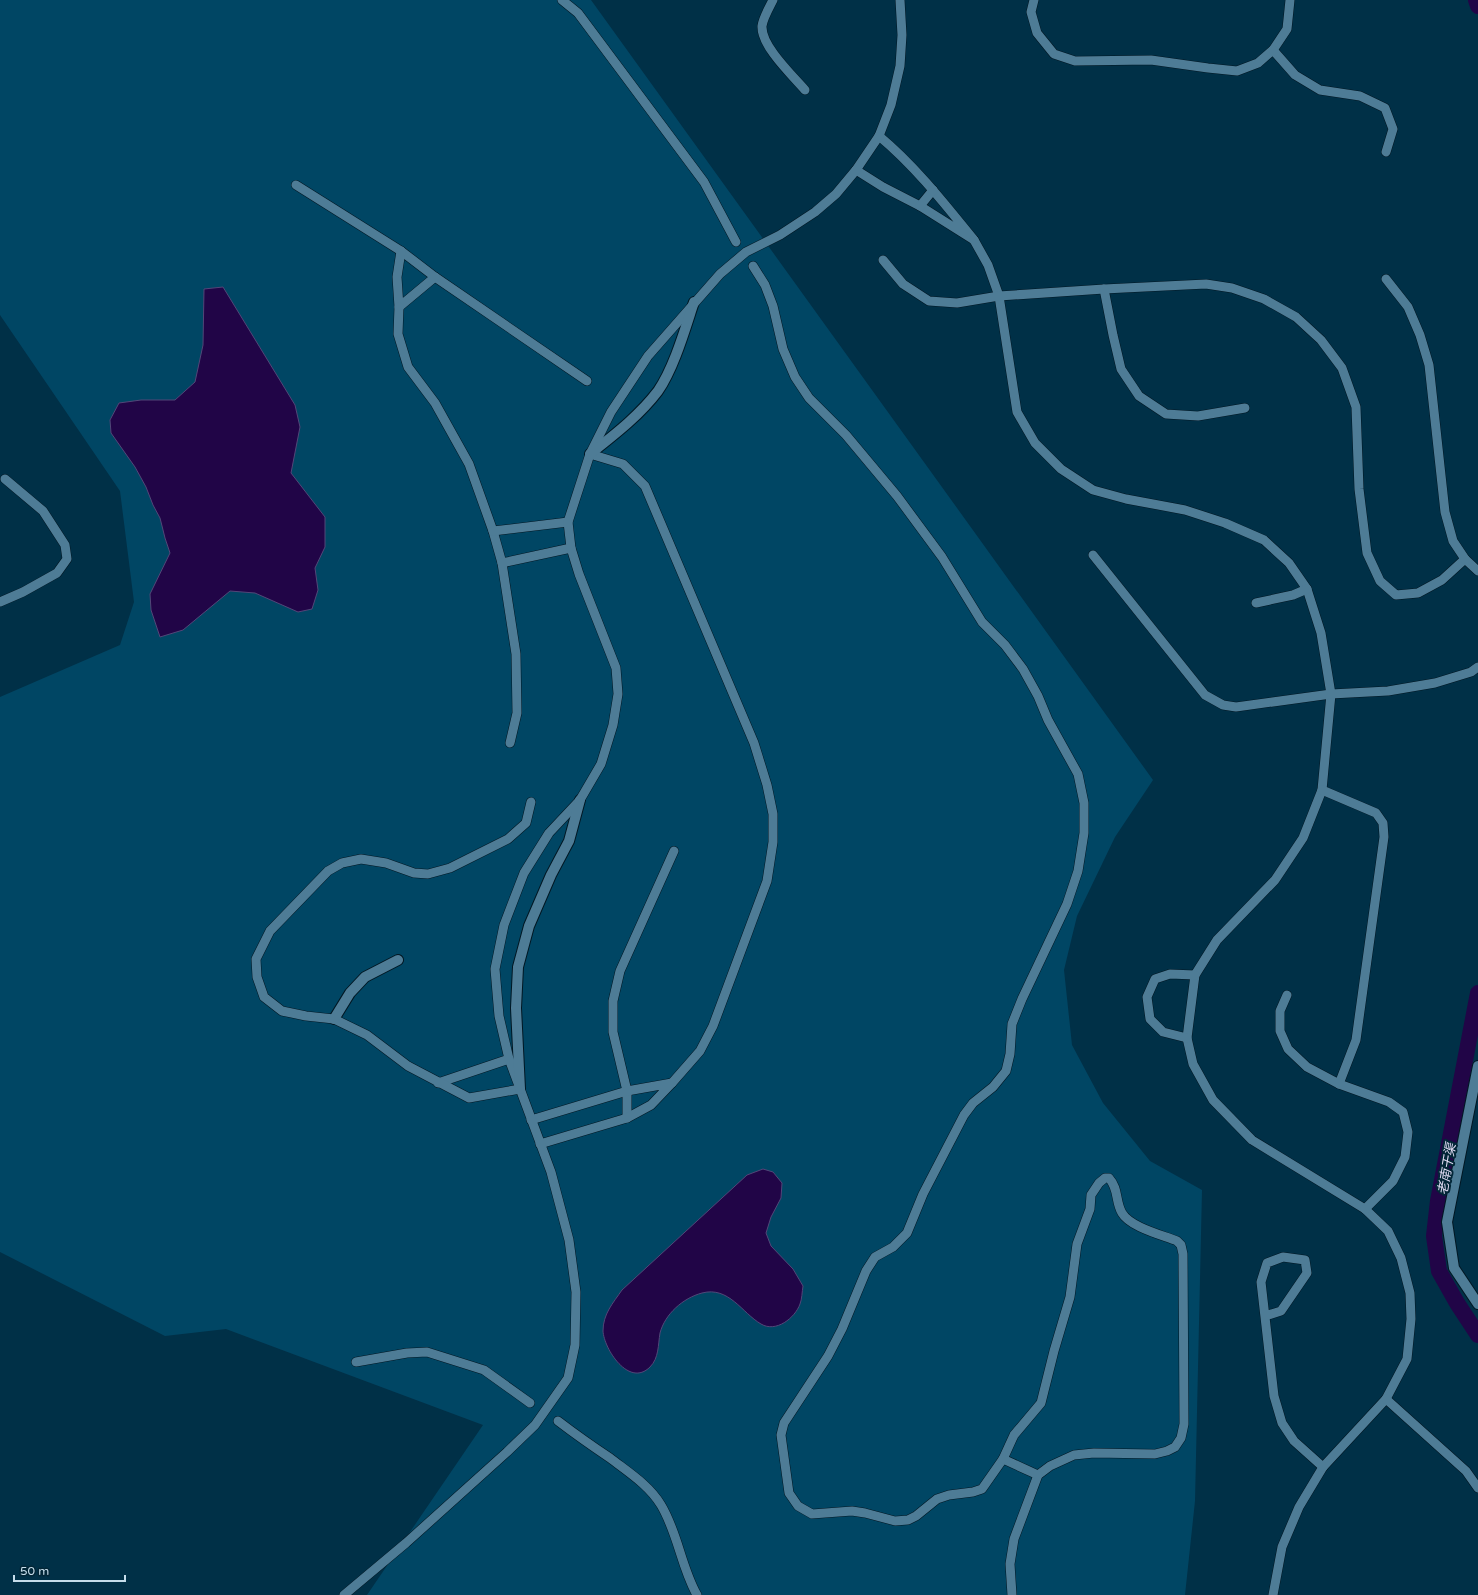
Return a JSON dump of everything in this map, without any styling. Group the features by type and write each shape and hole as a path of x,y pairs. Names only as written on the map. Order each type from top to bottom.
{"street":[{"path":"590,454 630,422 658,390 675,358 694,302"},
{"path":"520,1089 516,1008 518,967 529,926 551,875 569,841 580,800"},
{"path":"334,1019 350,993 365,977 398,960"},
{"path":"1478,1066 1447,1222 1454,1268 1478,1304"}],"lane":[{"path":"562,0 578,13 704,182 736,242"},
{"path":"773,0 762,24 762,35 767,45 805,90"},
{"path":"344,1595 406,1543 508,1452 535,1425 568,1378 575,1345 576,1292 569,1240 551,1172 509,1058 499,1016 495,968 504,925 524,872 549,833 580,800 601,764 613,726 618,694 616,668 579,574 571,548 568,522 590,454 611,412 648,356 720,274 746,252 780,235 815,212 836,194 856,170 879,136 891,105 900,66 902,36 900,0"},
{"path":"1034,0 1031,12 1036,33 1054,54 1075,61 1151,60 1208,68 1236,70 1258,63 1273,50 1287,30 1290,0"},
{"path":"1273,50 1295,75 1320,90 1360,96 1385,108 1393,129 1386,152"},
{"path":"879,136 901,154 933,190 974,240 988,265 999,296 1017,412 1035,443 1061,469 1093,490 1126,499 1185,510 1224,523 1264,540 1289,563 1307,589 1322,633 1331,694 1322,790 1303,838 1275,880 1217,940 1195,975 1187,1038 1193,1064 1213,1100 1252,1140 1364,1209 1388,1232 1401,1258 1410,1293 1411,1319 1407,1359 1386,1399 1323,1467 1299,1507 1282,1547 1272,1595"},
{"path":"856,170 883,187 920,206 974,240"},
{"path":"296,185 401,251 435,277 587,381"},
{"path":"920,206 933,190"},
{"path":"401,251 396,277 399,307 398,334 408,367 435,403 469,464 493,531 502,563 516,654 517,713 510,744"},
{"path":"883,260 903,284 928,301 957,303 999,296 1206,284 1232,288 1264,300 1296,317 1321,340 1342,368 1356,406 1359,489 1367,553 1380,581 1396,595 1418,593 1442,580 1465,559"},
{"path":"753,266 765,285 773,306 783,349 795,377 810,398 846,434 897,496 942,557 982,622 1005,646 1023,669 1038,696 1048,720 1078,774 1084,803 1084,833 1078,871 1067,904 1022,999 1012,1024 1010,1054 1006,1071 993,1087 973,1103 964,1115 923,1194 907,1233 893,1247 876,1257 866,1271 842,1329 828,1356 787,1419 781,1435 789,1493 798,1506 812,1514 852,1511 895,1521 908,1520 916,1516 937,1500 950,1495 973,1492 982,1489 1003,1459 1014,1435 1041,1403 1070,1297 1077,1244 1090,1209 1091,1195 1099,1183 1105,1178 1109,1178 1115,1184 1122,1213 1132,1223 1177,1241 1181,1245 1183,1254 1184,1424 1181,1438 1175,1447 1155,1454 1094,1453 1074,1455 1050,1466 1038,1475 1014,1539 1010,1564 1012,1595"},
{"path":"399,307 435,277"},
{"path":"1386,279 1408,307 1420,336 1429,365 1445,512 1453,541 1465,559 1478,570"},
{"path":"1104,289 1121,369 1139,396 1166,414 1198,416 1245,408"},
{"path":"540,1144 627,1118 651,1105 700,1051 713,1026 767,881 773,842 773,814 767,785 754,743 645,486 623,464 590,454"},
{"path":"0,602 23,592 57,573 67,559 65,545 44,512 4,479"},
{"path":"493,531 568,522"},
{"path":"502,563 571,548"},
{"path":"1093,555 1205,695 1223,705 1236,707 1331,694 1388,691 1435,684 1471,672 1478,667"},
{"path":"1256,603 1293,595 1307,589"},
{"path":"1322,790 1376,813 1383,823 1384,837 1356,1040 1339,1084"},
{"path":"520,1089 469,1098 408,1066 367,1035 334,1019 306,1016 282,1011 264,997 257,978 256,959 270,931 328,870 342,863 361,859 386,863 414,873 428,874 450,868 508,839 526,823 531,802"},
{"path":"627,1118 627,1091 613,1032 613,1001 620,971 674,851"},
{"path":"1187,1038 1163,1032 1150,1019 1147,997 1155,979 1170,974 1195,975"},
{"path":"1287,995 1280,1010 1280,1031 1288,1049 1307,1067 1339,1084 1389,1102 1402,1112 1408,1132 1404,1157 1393,1181 1364,1209"},
{"path":"438,1082 509,1058"},
{"path":"532,1120 627,1091 672,1083"},
{"path":"1265,1316 1281,1311 1307,1273 1305,1260 1283,1257 1267,1263 1261,1282 1274,1396 1282,1423 1294,1441 1323,1467"},
{"path":"356,1362 407,1353 428,1352 484,1370 530,1402"},
{"path":"1386,1399 1466,1471 1478,1488"},
{"path":"558,1421 633,1475 650,1490 661,1505 670,1522 687,1572 697,1595"},
{"path":"1003,1459 1038,1475"}],"shaded area":[{"path":"0,0 591,0 1153,780 1115,837 1077,916 1064,970 1072,1045 1103,1103 1150,1161 1202,1190 1195,1501 1185,1595 367,1595 483,1425 226,1329 165,1336 0,1252 0,697 120,645 134,602 120,491 0,315"},
{"path":"223,287 295,405 300,427 291,473 325,517 325,547 315,568 318,590 312,609 298,612 255,593 230,591 183,630 160,637 151,610 150,594 170,553 160,518 135,467 111,433 110,420 119,403 141,400 175,400 195,382 203,345 204,289"},
{"path":"763,1169 773,1172 782,1183 781,1198 771,1217 766,1233 771,1246 793,1269 803,1286 798,1309 784,1323 773,1327 761,1324 728,1297 720,1293 712,1292 695,1295 682,1303 670,1313 666,1319 660,1333 657,1355 650,1367 642,1372 634,1373 626,1370 613,1356 604,1339 603,1325 609,1309 615,1300 622,1290 747,1175"}],"waterway":[{"name":"老南干渠","path":"1476,0 1478,6"},
{"name":"老南干渠","path":"1478,993 1438,1201 1434,1236 1439,1271 1457,1303 1478,1335"}]}
